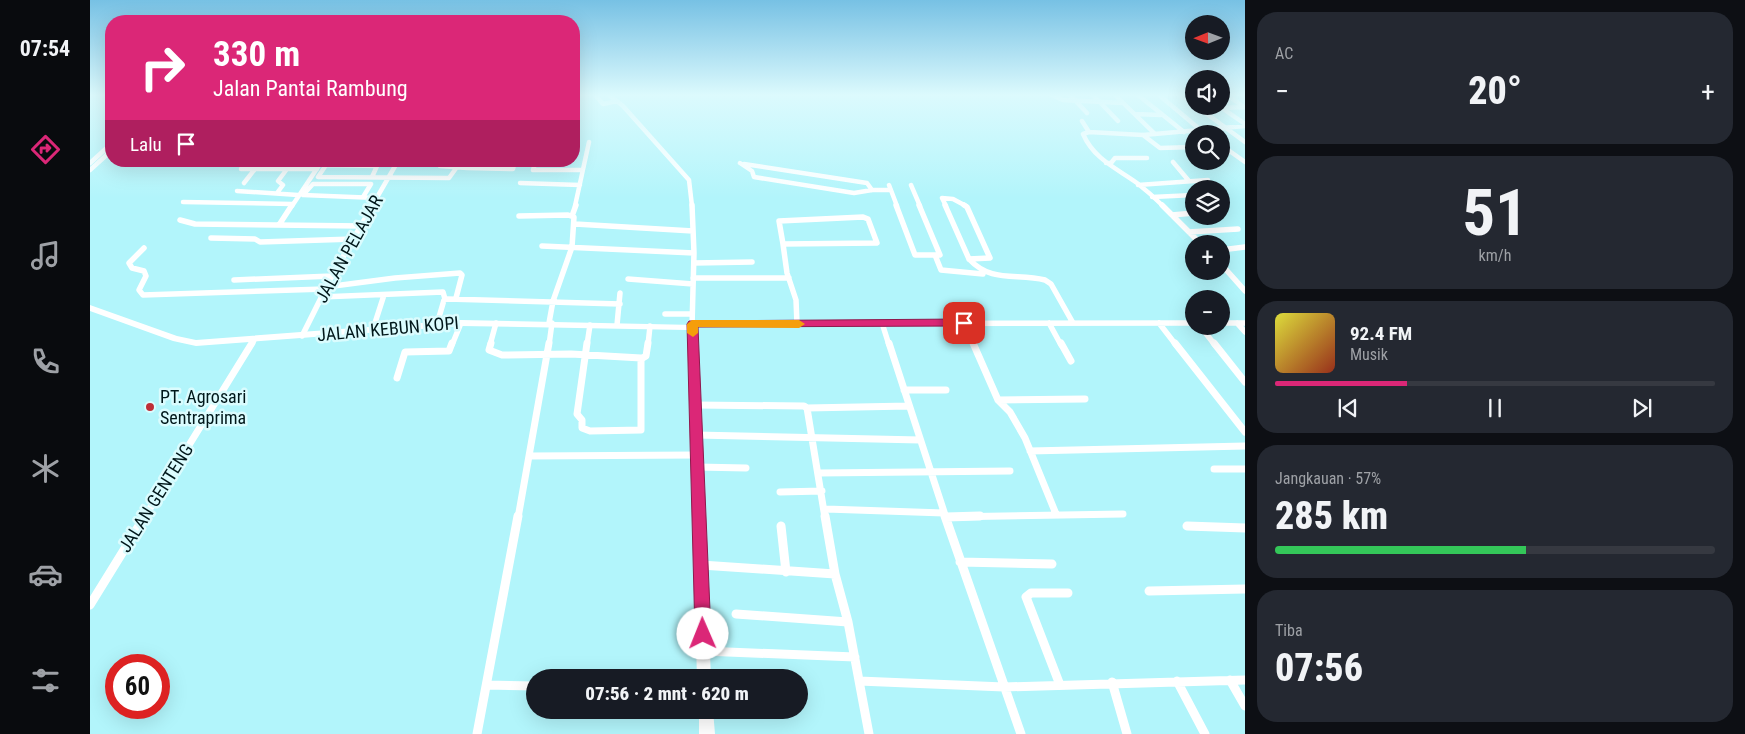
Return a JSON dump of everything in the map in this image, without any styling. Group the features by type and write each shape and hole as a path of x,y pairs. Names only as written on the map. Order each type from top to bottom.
{"main road":[{"name":"JALAN KEBUN KOPI","path":"90,308 185,342 254,340 461,322 650,326 692,325"},
{"path":"692,325 704,669"},
{"path":"706,719 706,734"}],"street":[{"path":"643,129 689,180 692,192 694,253 692,325 1185,323"},
{"path":"1150,129 1155,134"},
{"path":"1180,129 1184,132"},
{"path":"1230,131 1245,142"},
{"path":"1184,132 1142,135 1089,132 1082,134 1084,139 1106,164 1138,185 1192,235"},
{"path":"1142,135 1160,148 1185,148"},
{"path":"477,734 549,353 552,301 572,247 575,224 574,217 572,216 581,190 582,170 589,142"},
{"path":"90,163 105,149"},
{"path":"1230,151 1244,161"},
{"path":"90,170 105,156"},
{"path":"1106,164 1111,163 1115,158 1147,158"},
{"path":"1173,162 1188,180"},
{"path":"872,190 867,183 809,171 740,163 752,171 754,177 854,193 890,188 915,255 940,255 911,185"},
{"path":"325,167 318,177 450,177 457,167 513,169 514,167"},
{"path":"372,177 377,167"},
{"name":"JALAN PELAJAR","path":"302,336 332,276 394,167"},
{"path":"534,167 533,170 582,170"},
{"path":"240,169 317,169"},
{"path":"244,182 255,169"},
{"path":"277,193 283,186 278,181 286,169"},
{"path":"279,225 317,169"},
{"path":"805,185 809,171"},
{"path":"1138,185 1185,181"},
{"path":"520,183 580,185"},
{"path":"363,197 371,184 312,184 303,195 378,198"},
{"path":"237,191 298,195"},
{"path":"1152,197 1185,195"},
{"path":"969,259 990,258 967,207 953,199 942,198 969,259 980,271 989,274"},
{"path":"183,202 292,204"},
{"path":"1172,215 1185,214"},
{"path":"519,216 572,216"},
{"path":"782,244 877,243 868,219 859,216 779,221 782,244 789,278 796,300 797,324"},
{"path":"180,220 195,224 362,226"},
{"path":"575,224 693,231"},
{"path":"1189,232 1238,229"},
{"path":"211,238 255,239 259,242 354,239"},
{"path":"542,246 694,253"},
{"path":"1230,249 1245,247"},
{"path":"144,248 129,263 132,268 144,271 146,276 139,290 143,295 168,296 326,288 395,278 460,274 462,275 456,298"},
{"path":"935,255 944,271 1045,280 1051,284 1073,323"},
{"path":"694,262 752,262"},
{"path":"1230,274 1244,289"},
{"path":"234,280 332,276"},
{"path":"628,279 693,281 789,278"},
{"path":"321,297 443,292 445,300 437,324"},
{"path":"617,325 620,292"},
{"path":"373,329 384,295"},
{"path":"445,300 456,298 620,304"},
{"path":"665,314 692,314"},
{"path":"396,378 405,352 448,351 461,322"},
{"path":"496,323 490,352 508,355 549,353 641,358 646,356 650,326"},
{"path":"882,323 960,562 1021,734"},
{"path":"964,323 998,400 1011,413 1030,450 1056,514"},
{"path":"1049,323 1071,361"},
{"path":"1159,323 1245,432"},
{"path":"1230,323 1245,323"},
{"path":"1237,323 1245,332"},
{"path":"590,325 577,414 582,420 582,428 586,431 641,430 641,358"},
{"path":"1207,335 1245,382"},
{"name":"JALAN GENTENG","path":"90,605 254,340"},
{"path":"904,390 946,390"},
{"path":"998,400 1085,399"},
{"path":"695,405 804,406 807,408 909,406"},
{"path":"807,408 826,509 835,574 848,622 869,734"},
{"path":"696,436 812,436 920,440"},
{"path":"1030,450 1245,446"},
{"path":"530,456 696,461 746,468"},
{"path":"1214,470 1245,469"},
{"path":"819,473 1010,471"},
{"path":"780,492 822,490"},
{"path":"826,509 945,515 1123,514"},
{"path":"781,526 786,572"},
{"path":"1186,526 1245,528"},
{"path":"960,562 1052,564"},
{"path":"701,565 835,574"},
{"path":"1150,591 1245,589"},
{"path":"1060,686 1026,596 1031,593 1068,593"},
{"path":"736,614 848,622"},
{"path":"703,651 855,657"},
{"path":"1230,680 1245,706"},
{"path":"859,681 1004,687 1060,686 1112,682 1245,680"},
{"path":"1177,681 1205,734"},
{"path":"1112,682 1127,734"},
{"path":"487,685 526,686"}],"slow traffic":[{"path":"693,333 692,324 799,324"}],"place":[{"name":"PT. Agrosari Sentraprima","path":"150,407"}],"route":[{"path":"703,634 692,324 964,323"}]}
